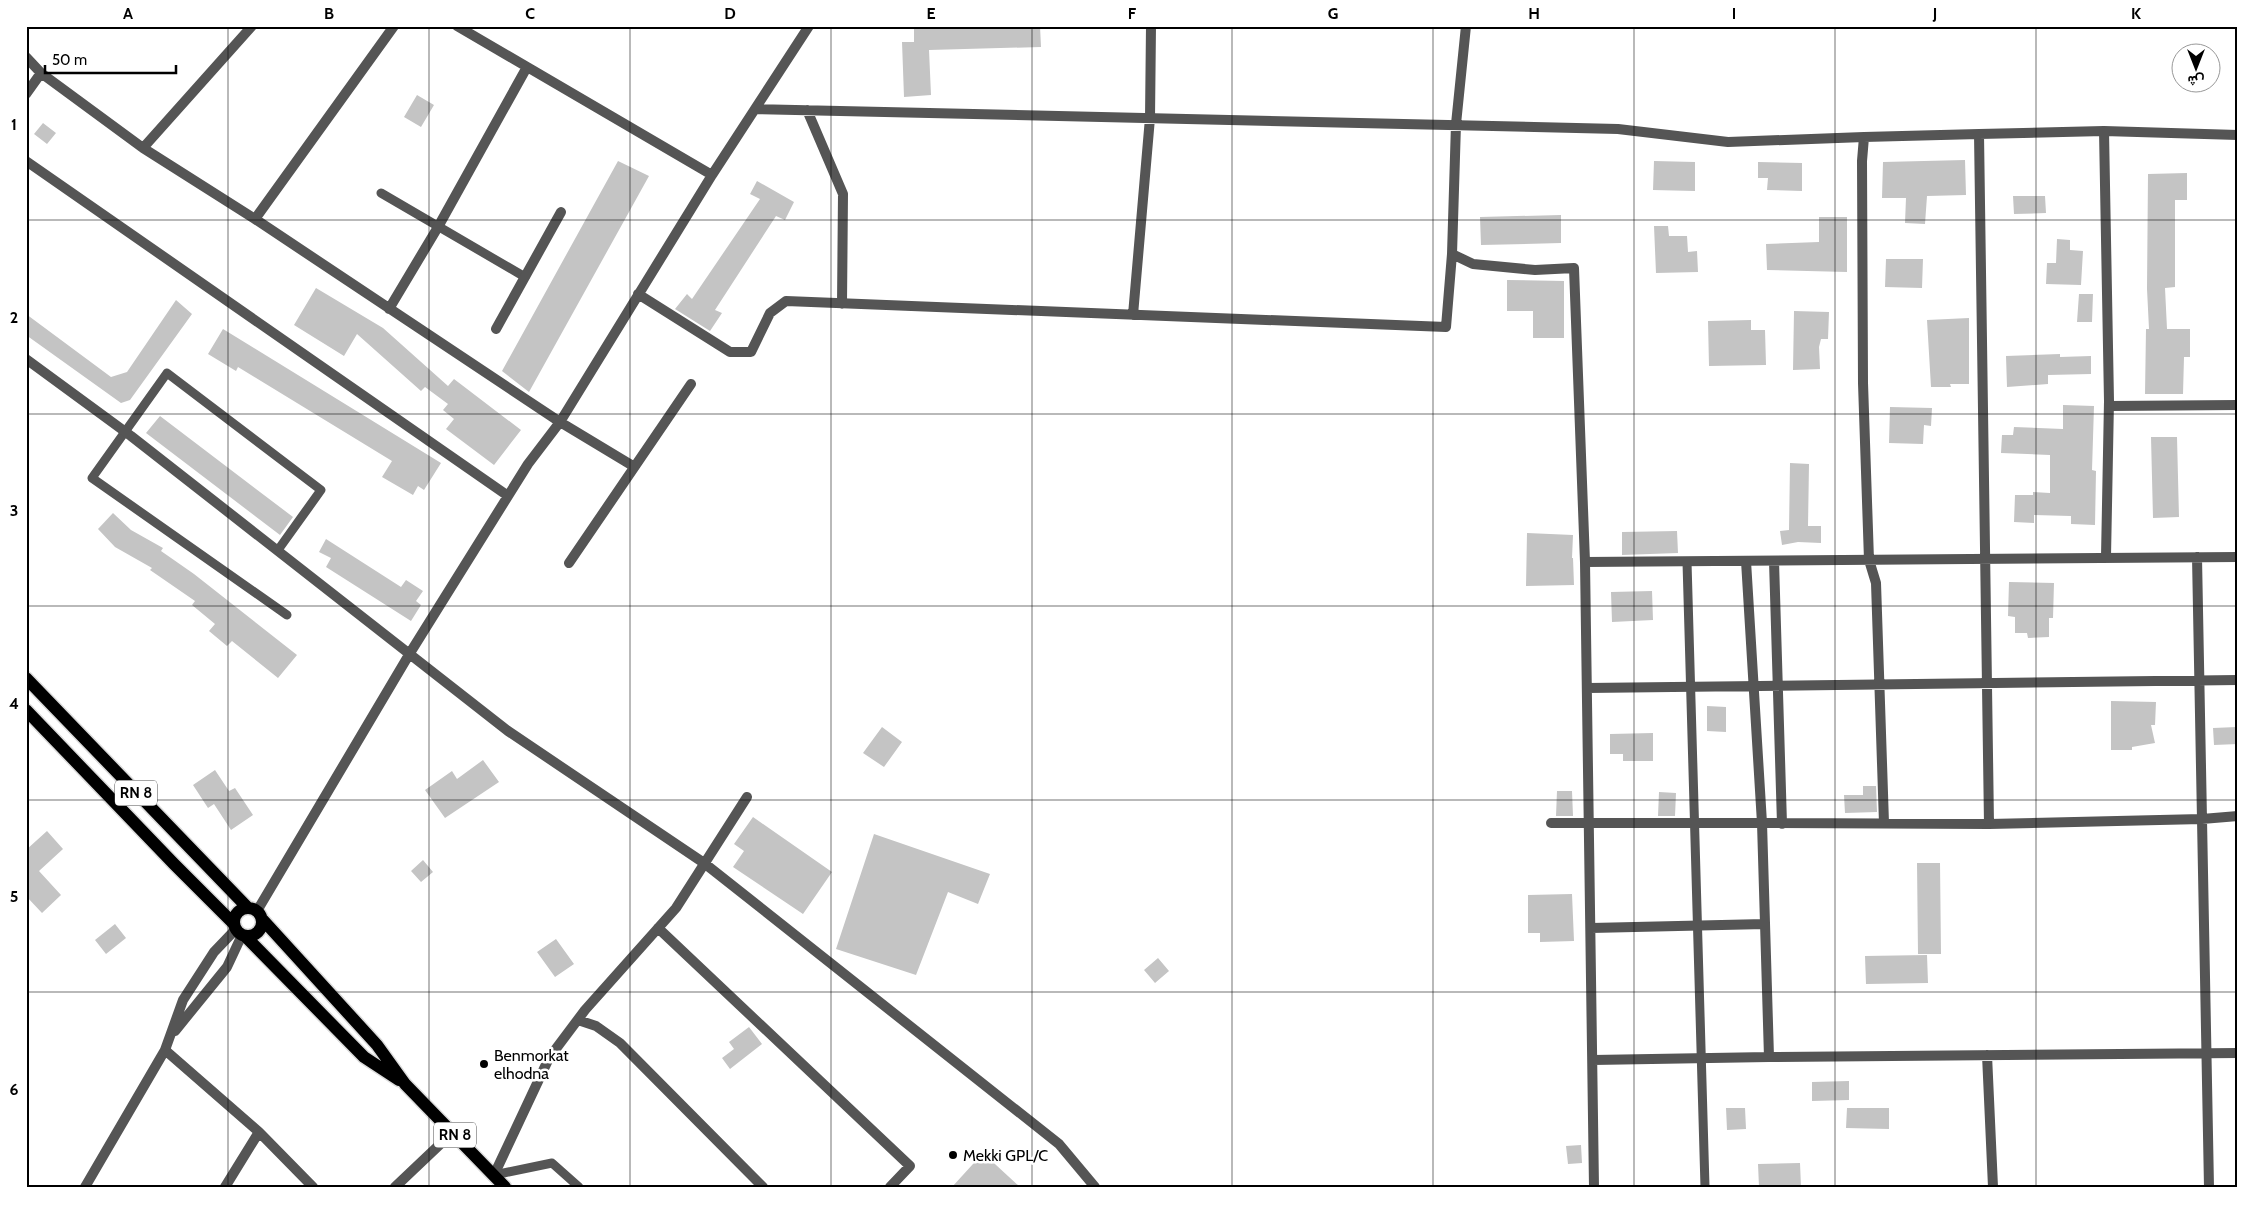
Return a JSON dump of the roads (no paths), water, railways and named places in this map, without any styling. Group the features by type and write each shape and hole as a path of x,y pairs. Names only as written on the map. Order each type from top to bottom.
{"main road":[{"name":"RN 8","path":"26,678 256,913 377,1044 405,1084 505,1187"},
{"name":"RN 8","path":"26,710 239,931 364,1057 405,1084"},
{"path":"237,913 256,913 258,932 252,936 239,931 237,913"}],"street":[{"path":"143,148 252,26"},
{"path":"255,219 394,26"},
{"path":"457,26 712,175"},
{"path":"256,913 410,653 508,496 560,422 712,175 809,26"},
{"path":"1132,315 1150,118 1150,26"},
{"path":"638,294 730,352 751,352 770,313 786,301 1446,327 1452,254 1456,124 1466,26"},
{"path":"26,57 41,73 143,148 255,219 560,422 633,466"},
{"path":"389,309 438,227 526,67"},
{"path":"26,94 41,73"},
{"path":"755,109 1618,129 1728,142 2104,131 2238,135"},
{"path":"807,110 843,194 842,304"},
{"path":"2104,131 2109,406 2106,557"},
{"path":"1980,134 1988,824"},
{"path":"1864,137 1862,161 1863,383 1869,560 1876,583 1882,685 1884,823"},
{"path":"26,161 508,496"},
{"path":"496,328 561,212"},
{"path":"1452,254 1473,264 1535,270 1574,268 1585,562 1594,1187"},
{"path":"26,359 124,431 508,731 704,863 1059,1144 1095,1187"},
{"path":"569,563 633,466 691,384"},
{"path":"2109,406 2238,406"},
{"path":"2197,557 2209,1187"},
{"path":"1585,562 2238,557"},
{"path":"1746,561 1762,823 1769,1057"},
{"path":"1774,561 1782,824"},
{"path":"1587,688 2238,680"},
{"path":"494,1175 549,1058 578,1020 676,908 747,797"},
{"path":"1551,823 1988,824 2202,819 2238,816"},
{"path":"1591,928 1765,924"},
{"path":"658,928 910,1166 890,1187"},
{"path":"85,1187 164,1050 183,1000 214,952 239,931"},
{"path":"170,1038 227,967 239,931"},
{"path":"578,1020 596,1026 620,1043 763,1187"},
{"path":"164,1050 258,1132 312,1187"},
{"path":"1593,1060 2238,1053"},
{"path":"1987,1055 1993,1187"},
{"path":"225,1187 258,1132"},
{"path":"395,1187 453,1132"}],"lane":[{"path":"381,193 525,277"},
{"path":"278,550 321,490 167,373 92,478 287,615"},
{"path":"1687,562 1705,1187"},
{"path":"494,1175 552,1163 579,1187"}],"place":[{"name":"Benmorkat elhodna","path":"484,1064"},
{"name":"Mekki GPL/C","path":"953,1155"}]}
